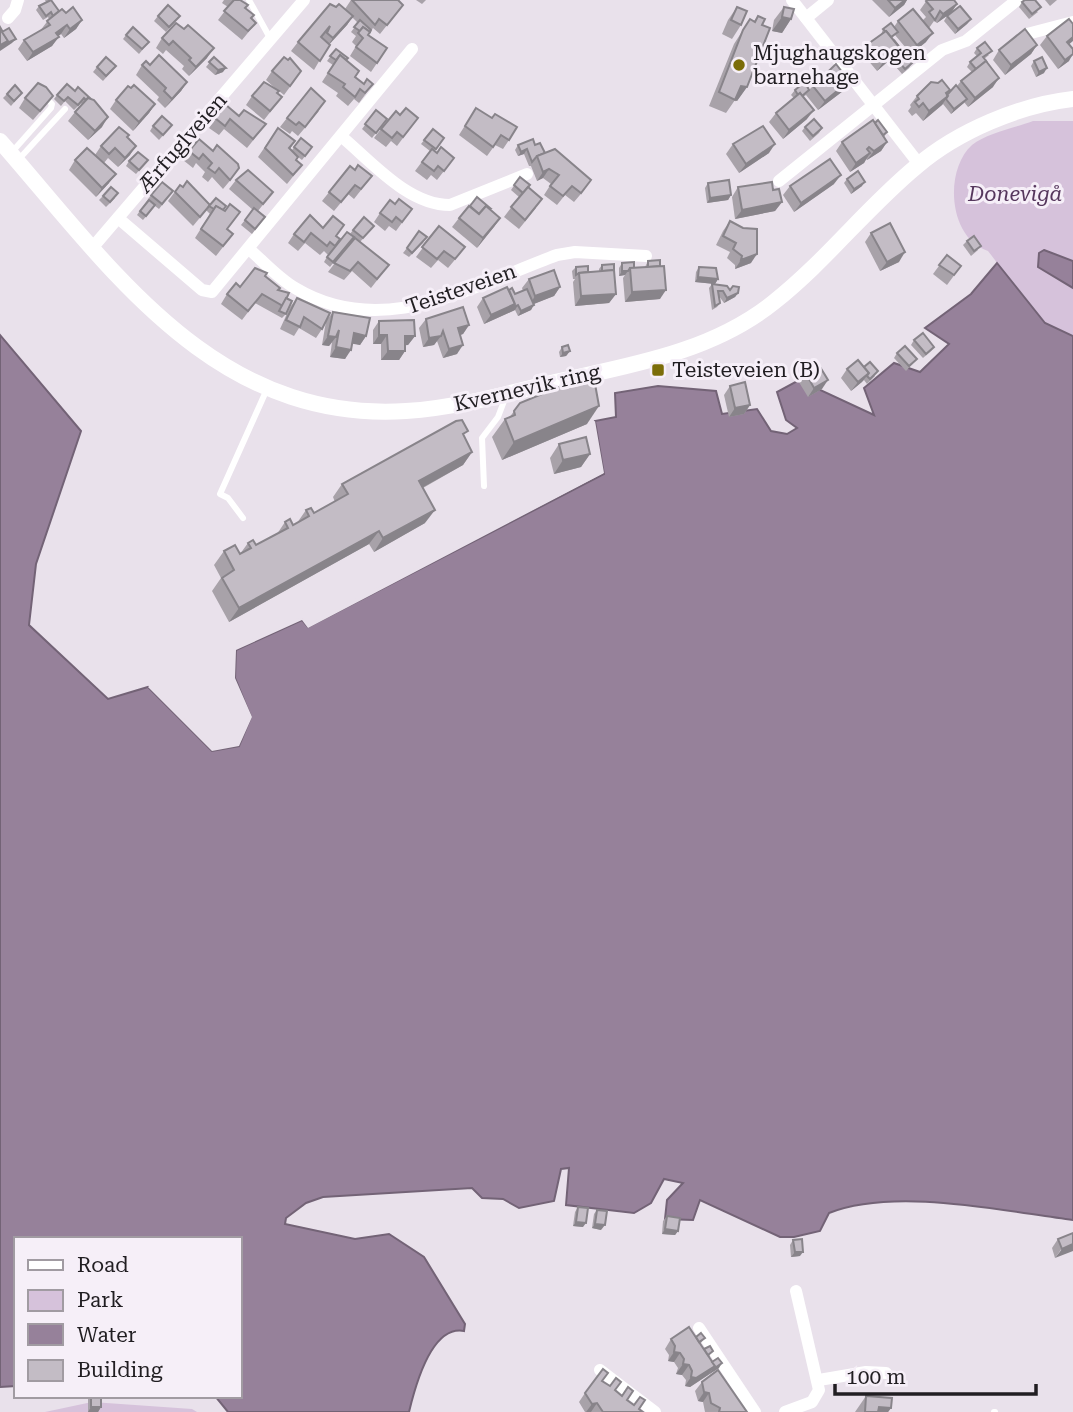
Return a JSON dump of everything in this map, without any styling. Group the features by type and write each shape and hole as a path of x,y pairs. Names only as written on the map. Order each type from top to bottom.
{"main road":[{"name":"Kvernevik ring","path":"6,149 93,247 176,334 223,367 267,389 325,405 370,411 432,409 666,355 739,326 791,288 919,164 951,143 995,121 1037,106 1073,99"}],"street":[{"path":"8,18 15,10 18,0"},
{"name":"Ærfuglveien","path":"93,247 304,0"},
{"path":"792,0 919,164"},
{"path":"806,18 828,0"},
{"path":"779,181 942,50 966,41 1017,0"},
{"path":"1027,34 1073,22"},
{"path":"118,218 208,293 219,287 412,49"},
{"path":"342,137 411,194 439,205 462,201 527,174"},
{"name":"Teisteveien","path":"249,249 292,286 312,297 372,311 422,306 566,254 646,256"},
{"path":"785,1412 814,1400 819,1380 796,1292"},
{"path":"699,1328 755,1412"},
{"path":"600,1370 655,1412"},
{"path":"819,1380 866,1372 886,1373"}],"lane":[{"path":"249,0 271,40"},
{"path":"6,149 51,108 52,104 38,89"},
{"path":"6,149 65,109"},
{"path":"243,518 228,498 220,494 267,389"},
{"path":"484,486 482,438 506,402 506,394"}],"green space":[{"name":"Donevigå","path":"1033,121 1073,121 1073,261 1044,250 1038,267 1073,288 1073,336 1059,332 1047,324 1024,302 988,251 975,244 965,232 954,202 957,170 972,145 993,134"},
{"path":"92,1402 192,1409 197,1412 45,1412"}],"water":[{"path":"1044,250 1073,261 1073,288 1038,267 1039,253"},
{"path":"997,263 1045,323 1073,336 1073,1220 949,1203 885,1202 856,1205 829,1213 820,1231 780,1237 700,1200 693,1220 665,1219 667,1200 683,1183 664,1179 651,1203 634,1213 566,1205 569,1168 561,1169 554,1201 519,1208 503,1199 482,1198 472,1188 323,1197 306,1203 286,1218 285,1224 355,1239 389,1234 424,1257 465,1324 464,1331 452,1332 434,1347 420,1374 409,1412 228,1412 217,1398 242,1398 242,1237 14,1237 14,1386 0,1387 0,335 81,431 36,564 29,625 108,699 148,687 212,751 239,746 251,717 235,678 236,650 302,620 308,627 604,474 595,421 616,417 615,393 658,386 716,391 722,414 757,409 771,431 787,434 797,428 786,420 777,392 799,380 874,415 864,388 894,363 920,372 949,344 925,328 971,294"}],"pier":[{"path":"595,421 604,473 308,628 302,620 236,650 235,678 252,717 239,746 212,751 148,687 151,685 213,748 236,743 248,717 232,679 234,647 301,617 309,623 600,472 592,422"}],"building":[{"path":"51,0 59,11 53,16 51,12 46,16 39,6"},
{"path":"234,0 248,5 245,8 254,15 251,18 256,23 248,31 224,11"},
{"path":"352,0 398,0 403,5 387,25 379,19 375,25"},
{"path":"888,0 905,0 895,8"},
{"path":"927,0 954,0 957,4 943,14 940,11 935,20 929,12 933,9"},
{"path":"1035,0 1041,7 1032,14 1022,2"},
{"path":"330,4 336,7 339,4 353,16 333,38 327,33 330,26 321,37 330,45 320,61 298,42"},
{"path":"168,5 180,16 169,27 158,16"},
{"path":"960,6 971,19 958,29 947,16"},
{"path":"73,7 82,20 70,29 67,25 56,33 59,37 33,52 24,40 50,25 47,21 62,9 66,13"},
{"path":"737,7 747,11 741,25 731,20"},
{"path":"784,7 794,9 791,19 782,17"},
{"path":"913,9 933,33 917,45 898,21"},
{"path":"758,16 765,19 762,25 770,28 747,87 741,86 735,100 719,92 743,30 750,19 755,22"},
{"path":"1069,19 1073,24 1073,37 1067,42 1073,49 1073,54 1065,60 1047,36"},
{"path":"360,20 370,32 363,27 360,31 354,27"},
{"path":"176,23 184,29 188,25 214,48 196,67 189,60 191,58 173,41 169,45 162,38"},
{"path":"891,23 898,32 891,37 883,29"},
{"path":"0,27 8,41 0,45"},
{"path":"133,27 149,42 142,49 126,35"},
{"path":"363,27 370,32 368,35 387,48 377,63 356,47 363,38 358,33"},
{"path":"9,28 16,39 5,44 8,41 2,32"},
{"path":"1025,29 1037,45 1011,65 999,50"},
{"path":"886,31 900,48 891,51 893,54 883,62 868,44"},
{"path":"894,40 912,63 905,69 893,55 900,48"},
{"path":"985,42 992,51 983,57 987,62 976,69 970,62 981,53 977,48"},
{"path":"336,49 348,58 346,60 340,55 336,60 330,56"},
{"path":"159,55 187,82 172,99 164,91 166,88 142,65 146,61 150,65"},
{"path":"340,55 359,71 355,77 364,84 367,79 373,84 365,93 360,89 355,97 343,87 345,84 328,73"},
{"path":"106,57 116,66 106,76 97,67"},
{"path":"214,57 226,68 218,70 209,62"},
{"path":"284,57 288,60 290,58 301,71 290,86 272,71"},
{"path":"1042,57 1047,68 1039,72 1034,61"},
{"path":"986,61 999,78 975,98 961,81"},
{"path":"836,64 849,81 825,101 813,86"},
{"path":"942,80 950,90 946,93 948,96 929,111 923,103 919,107 915,102 919,99 917,96 931,82 938,83"},
{"path":"264,82 279,91 277,93 282,97 270,111 252,96"},
{"path":"805,82 809,90 802,96 800,93 798,95 795,90"},
{"path":"38,83 46,87 53,96 40,111 25,98"},
{"path":"67,84 75,91 78,87 91,99 84,98 78,105 68,97 64,101 57,95"},
{"path":"15,85 22,93 14,101 7,94"},
{"path":"134,85 155,104 139,122 116,100 128,86 131,88"},
{"path":"956,85 967,99 954,109 946,99"},
{"path":"311,88 325,101 305,127 299,122 296,125 287,118"},
{"path":"800,93 814,110 789,130 776,113"},
{"path":"88,98 94,100 108,117 95,131 75,112"},
{"path":"226,105 239,116 244,110 266,124 253,139 230,119 225,126 215,118"},
{"path":"406,108 418,118 403,137 397,132 392,138 381,129 396,111 400,115"},
{"path":"476,108 492,118 495,114 517,127 509,140 501,135 493,147 465,126"},
{"path":"376,110 387,119 376,133 365,124"},
{"path":"162,116 172,125 163,135 153,126"},
{"path":"814,119 822,128 813,136 805,127"},
{"path":"873,120 887,142 874,151 869,147 867,149 870,153 856,163 842,142"},
{"path":"878,120 887,132 883,135 875,123"},
{"path":"763,126 775,144 746,164 733,144"},
{"path":"119,127 129,135 127,137 136,146 125,158 115,148 109,154 101,146"},
{"path":"278,128 295,141 289,148 302,165 293,175 265,148"},
{"path":"433,129 444,138 436,149 424,140"},
{"path":"301,138 312,147 305,156 294,147"},
{"path":"199,139 213,151 217,145 238,164 239,168 230,180 219,168 215,173 208,168 212,163 203,154 199,159 189,151"},
{"path":"533,139 535,145 540,143 545,153 532,162 527,149 521,152 518,145"},
{"path":"441,147 454,158 444,171 438,166 434,171 422,162 432,149 437,153"},
{"path":"87,148 116,174 102,188 75,160"},
{"path":"555,149 591,180 581,193 572,186 563,196 550,186 559,175 549,169 543,172 537,156"},
{"path":"138,152 148,160 139,170 129,161"},
{"path":"830,159 841,175 801,203 790,186"},
{"path":"358,165 372,176 361,189 355,185 341,202 329,192 350,166 355,170"},
{"path":"248,170 273,192 263,204 236,180"},
{"path":"858,171 865,182 854,189 847,179"},
{"path":"520,177 530,185 523,193 514,185"},
{"path":"729,180 731,195 710,198 708,183"},
{"path":"187,181 210,205 200,217 175,192"},
{"path":"162,182 173,191 162,204 151,195"},
{"path":"772,182 773,190 779,189 782,202 742,210 738,187"},
{"path":"111,187 118,193 110,202 103,196"},
{"path":"528,187 542,199 525,220 511,207"},
{"path":"477,197 490,208 486,206 479,214 470,206"},
{"path":"216,198 226,206 223,210 209,206"},
{"path":"399,199 412,209 402,222 396,217 392,222 380,213 390,200 395,204"},
{"path":"149,200 155,205 146,216 140,211"},
{"path":"230,204 240,212 227,229 233,234 223,246 201,229 216,206 225,211"},
{"path":"469,206 479,214 486,206 500,218 483,238 459,218"},
{"path":"254,208 265,217 255,229 245,220"},
{"path":"310,215 323,228 333,216 344,225 336,236 340,239 335,246 330,242 327,246 311,233 304,242 294,234"},
{"path":"364,217 374,226 363,238 353,230"},
{"path":"730,221 743,228 757,229 757,254 741,260 742,256 733,249 736,243 723,236"},
{"path":"890,223 905,252 887,262 871,233"},
{"path":"439,226 465,247 455,259 444,251 437,259 422,247"},
{"path":"419,231 427,237 412,253 407,248"},
{"path":"347,232 354,237 333,262 327,257"},
{"path":"974,236 981,246 974,251 967,241"},
{"path":"355,238 389,265 377,279 358,262 350,271 334,263"},
{"path":"947,255 961,266 954,275 939,265"},
{"path":"660,260 660,266 648,267 648,261"},
{"path":"634,262 634,268 622,271 622,263"},
{"path":"614,264 614,270 602,271 602,265"},
{"path":"588,266 588,272 576,275 576,267"},
{"path":"664,266 666,290 632,292 630,268"},
{"path":"699,267 716,268 718,279 698,277"},
{"path":"255,268 267,273 265,276 280,288 278,290 289,293 283,306 262,294 248,311 227,294 236,283 240,287"},
{"path":"554,270 560,287 535,296 529,279"},
{"path":"614,270 616,294 581,296 579,273"},
{"path":"712,284 727,286 730,290 733,286 739,287 738,293 727,298 723,291 718,291 720,303 715,306"},
{"path":"507,287 515,304 491,315 483,298"},
{"path":"512,288 515,294 527,289 534,305 521,311 518,305 512,308 515,304 509,290"},
{"path":"286,298 292,301 286,314 279,311"},
{"path":"297,298 330,313 322,329 304,317 300,327 286,320"},
{"path":"463,307 469,325 458,328 463,345 449,349 443,331 441,336 429,338 426,319"},
{"path":"333,312 370,318 366,336 354,333 351,350 336,347 339,330 336,337 328,336"},
{"path":"414,320 415,336 405,336 405,351 388,351 387,335 379,335 379,321"},
{"path":"923,333 934,347 926,354 914,340"},
{"path":"568,345 570,351 563,353 562,347"},
{"path":"905,346 917,359 909,366 897,353"},
{"path":"858,360 869,373 858,382 847,369"},
{"path":"817,362 828,380 814,388 804,370"},
{"path":"870,362 878,371 870,379 864,367"},
{"path":"593,373 599,406 514,442 505,419 515,415 514,411 520,403"},
{"path":"745,382 750,405 735,408 730,386"},
{"path":"462,420 468,431 463,434 472,452 419,481 435,510 383,538 379,531 239,608 222,578 234,570 224,551 235,545 240,554 251,548 248,543 253,540 256,545 288,528 285,522 290,519 293,525 309,516 306,510 311,508 314,513 348,494 342,484"},
{"path":"586,437 590,454 563,460 559,444"},
{"path":"578,1207 588,1208 586,1223 576,1222"},
{"path":"597,1210 607,1211 605,1225 595,1224"},
{"path":"667,1216 680,1218 678,1231 665,1229"},
{"path":"1073,1233 1073,1244 1062,1249 1058,1239"},
{"path":"802,1239 803,1252 795,1252 793,1240"},
{"path":"689,1327 715,1366 696,1378 691,1377 692,1371 689,1365 683,1364 684,1359 680,1353 674,1352 675,1346 671,1339"},
{"path":"701,1333 705,1338 699,1342 696,1337"},
{"path":"710,1346 713,1351 708,1355 704,1349"},
{"path":"718,1358 722,1363 712,1370 715,1366 712,1362"},
{"path":"603,1369 608,1373 602,1381 610,1386 616,1378 621,1382 615,1390 622,1396 628,1387 633,1391 627,1400 634,1405 640,1397 645,1400 639,1409 643,1412 603,1412 597,1403 592,1404 585,1393"},
{"path":"718,1370 747,1412 719,1412 720,1408 711,1403 709,1393 704,1392 702,1382"},
{"path":"866,1396 892,1398 891,1408 879,1407 878,1412 865,1412"},
{"path":"91,1398 101,1398 101,1407 91,1407"}],"place":[{"name":"Mjughaugskogen barnehage","path":"739,65"},
{"name":"Teisteveien (B)","path":"658,370"}]}
